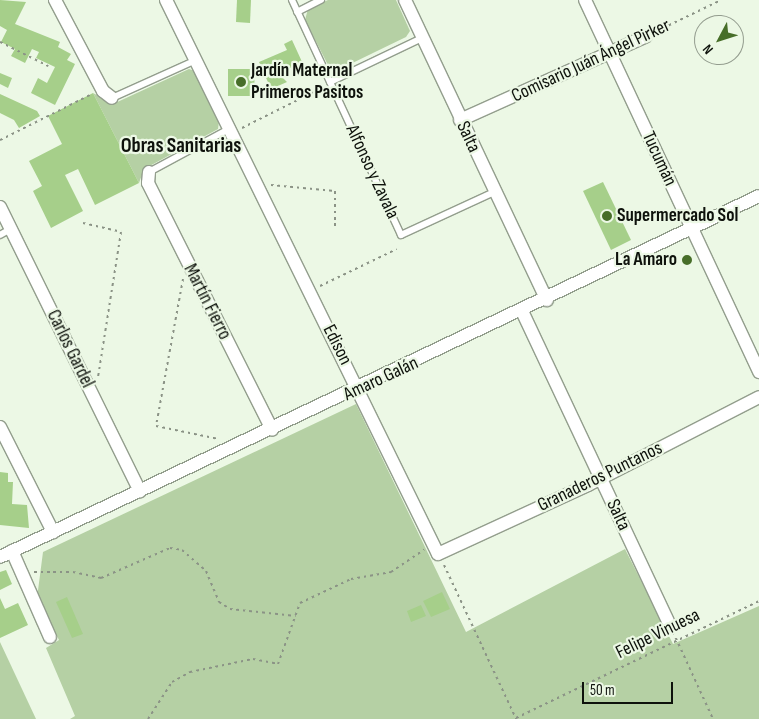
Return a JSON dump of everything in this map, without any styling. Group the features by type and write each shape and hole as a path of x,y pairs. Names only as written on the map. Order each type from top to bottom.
{"street":[{"path":"55,0 103,92 112,98"},
{"name":"Edison","path":"166,0 196,60 235,128 438,554"},
{"name":"Salta","path":"405,0 546,300"},
{"name":"Tucumán","path":"585,0 759,372"},
{"name":"Comisario Juán Ángel Pirker","path":"460,120 645,36"},
{"name":"Martín Fierro","path":"149,172 148,183 272,430"},
{"name":"Amaro Galán","path":"0,557 359,389 759,196"},
{"name":"Carlos Gardel","path":"0,208 5,232 140,491"},
{"name":"Salta","path":"522,311 668,621"},
{"name":"Granaderos Puntanos","path":"438,554 600,478 759,397"},
{"path":"0,427 53,532"},
{"path":"12,551 50,637"}],"lane":[{"name":"Alfonso y Zavala","path":"292,0 401,236 494,192"},
{"path":"297,12 321,0"},
{"path":"330,82 422,38"},
{"path":"112,98 196,60"},
{"path":"149,172 235,128"}],"path":[{"name":"Comisario Juán Ángel Pirker","path":"645,36 721,0"},
{"path":"0,42 48,66"},
{"path":"235,128 322,88"},
{"path":"0,140 93,93"},
{"path":"269,184 335,191 335,227"},
{"path":"83,223 121,232 97,385"},
{"path":"319,286 397,249"},
{"path":"184,275 156,426 225,440"},
{"path":"148,719 172,682 190,672 254,659 278,664 300,603 350,579 391,572 414,561 432,541"},
{"path":"22,572 73,572 101,578 170,548 182,550 206,572 219,602 230,609 296,616"},
{"path":"438,554 516,718"},
{"name":"Felipe Vinuesa","path":"516,718 759,601"},
{"path":"668,621 713,719"}],"green space":[{"path":"328,0 396,0 410,31 406,37 338,70 330,69 305,20 308,9"},
{"path":"189,69 195,71 219,121 218,129 144,169 139,183 93,93 113,104"},
{"path":"356,404 466,632 625,549 673,644 759,606 759,719 70,719 75,716 46,648 59,640 37,598 43,552"},
{"path":"0,642 36,719 0,719"}],"building":[{"path":"0,0 26,2 15,24 60,42 58,47 71,54 67,60 75,64 55,105 31,93 38,78 47,83 55,67 36,58 39,52 32,49 25,63 11,56 15,49 1,42 7,30 0,26"},
{"path":"237,0 251,0 250,23 236,22"},
{"path":"292,40 303,64 277,72 287,82 271,89 259,62 287,50 284,44"},
{"name":"Jardín Maternal Primeros Pasitos","path":"228,69 254,69 255,96 228,96"},
{"path":"0,73 12,78 8,88 0,84"},
{"path":"93,93 139,183 95,205 78,169 65,175 83,211 51,228 33,191 42,186 29,161 62,144 48,116"},
{"path":"0,94 37,111 40,116 19,128 14,120 0,113"},
{"name":"Supermercado Sol","path":"603,182 631,240 611,250 583,191"},
{"path":"0,472 8,473 8,482 13,482 12,504 27,505 29,528 0,525"},
{"path":"6,570 12,584 0,590 0,572"},
{"path":"442,592 450,609 431,617 423,601"},
{"path":"67,597 83,634 72,638 56,602"},
{"path":"0,598 5,609 18,603 28,625 0,638"},
{"path":"421,605 426,616 411,622 407,611"}],"place":[{"name":"Jardín Maternal Primeros Pasitos","path":"241,82"},
{"name":"Supermercado Sol","path":"607,216"},
{"name":"La Amaro","path":"687,260"}],"district":[{"name":"Obras Sanitarias","path":"181,146"}]}
